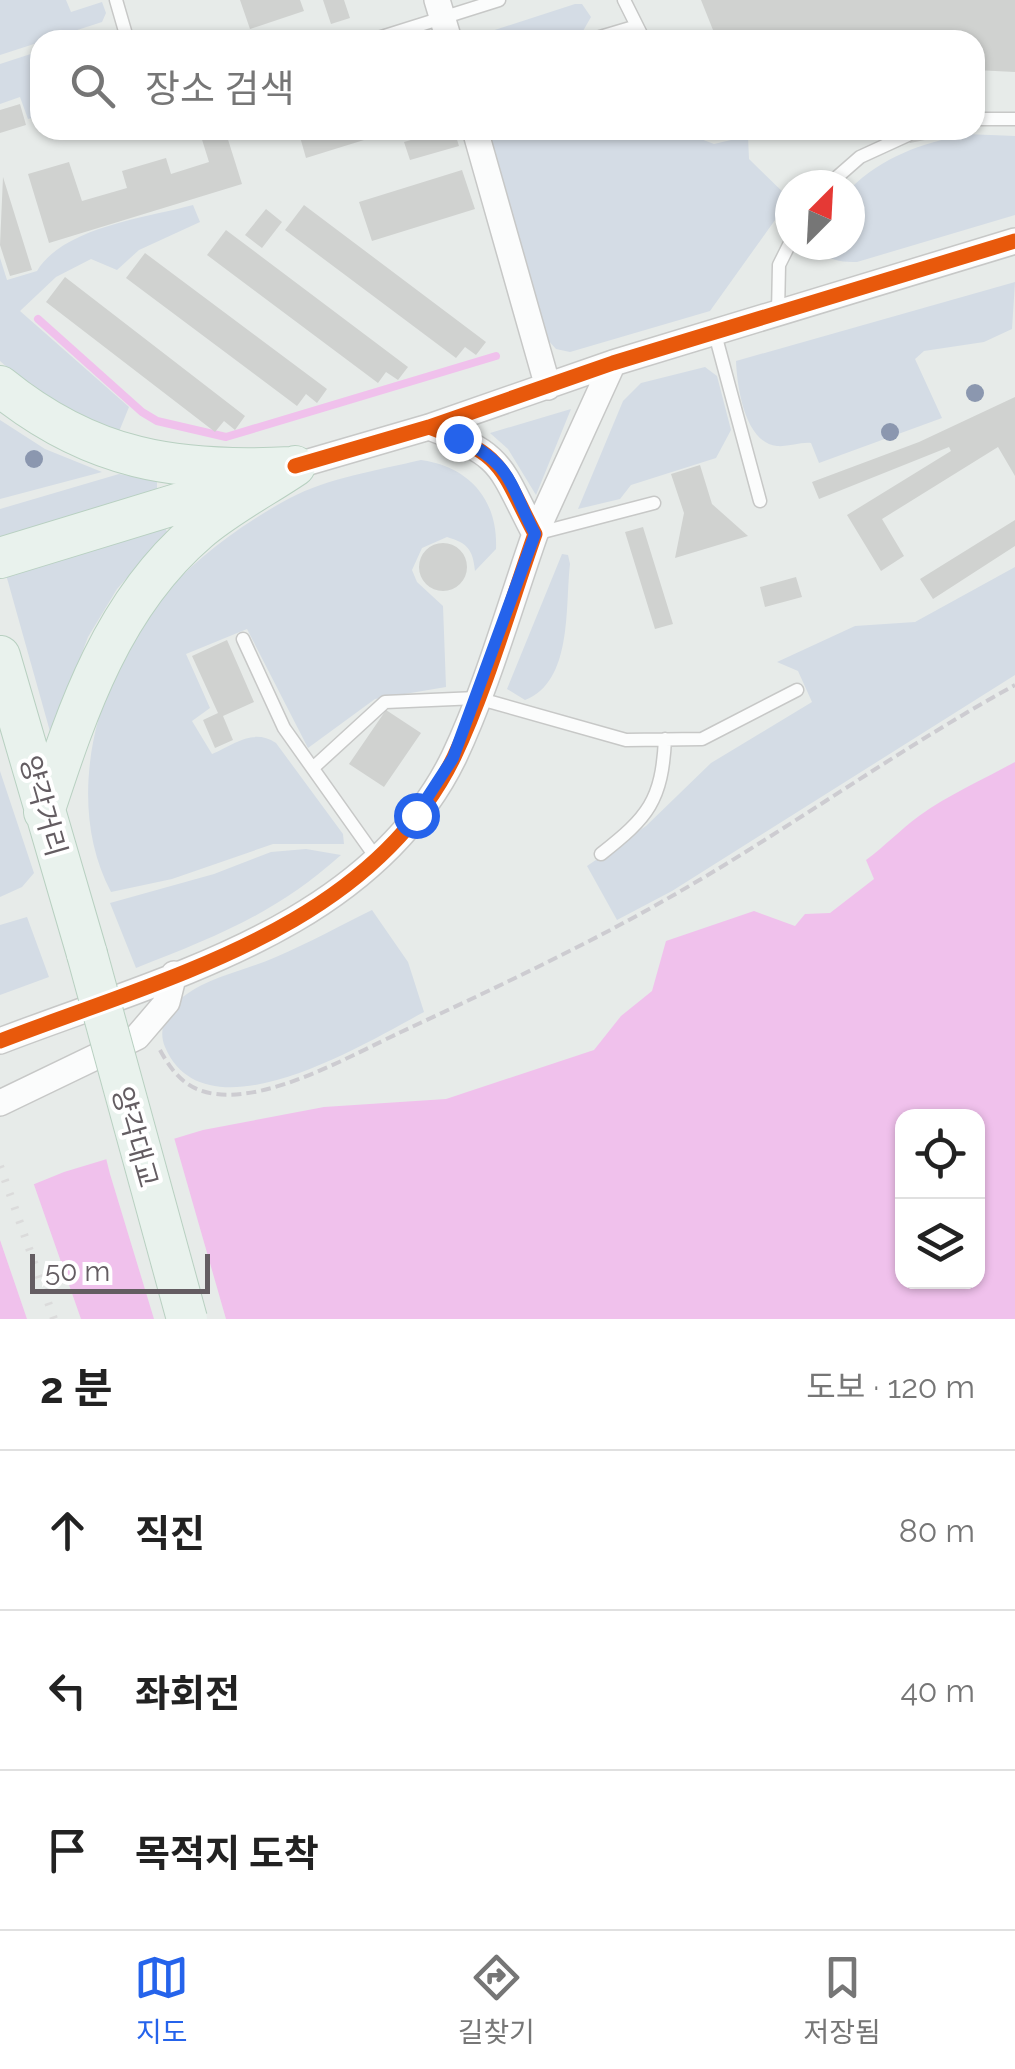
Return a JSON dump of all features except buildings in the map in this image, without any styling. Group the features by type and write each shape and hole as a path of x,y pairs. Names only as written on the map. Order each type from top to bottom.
{"main road":[{"path":"0,386 37,417 92,444 161,464 222,470 295,466"},
{"path":"0,558 295,466"},
{"path":"44,812 106,646 137,596 201,528 295,466"},
{"name":"양각거리","path":"0,656 86,954"},
{"name":"양각대교","path":"86,954 187,1319"}],"street":[{"path":"478,140 548,387"},
{"path":"295,466 429,428 613,363 1015,241"},
{"path":"0,1041 238,950 328,901 376,859 416,815 453,758 535,534 613,363"},
{"path":"429,428 490,454 510,478 535,534"},
{"path":"0,1103 137,1037 167,1002 174,974"}],"lane":[{"path":"116,0 125,30"},
{"path":"406,30 499,0"},
{"path":"624,0 639,30"},
{"path":"624,30 637,26"},
{"path":"985,119 1015,119"},
{"path":"845,170 860,157 897,140"},
{"path":"778,316 782,260"},
{"path":"716,334 760,502"},
{"path":"535,534 654,503"},
{"path":"243,639 284,728 376,859"},
{"path":"314,767 384,702 476,698 626,740 702,739 797,690"},
{"path":"600,854 638,825 662,782 664,740"}],"path":[{"path":"154,1021 158,1045 174,1075 198,1091 221,1095 299,1080 550,961 674,895 947,722 1015,685"}],"shaded area":[{"path":"0,0 66,0 71,12 102,2 106,13 102,22 77,30 30,30 30,45 0,55"},
{"path":"575,4 582,4 591,17 584,30 495,30"},
{"path":"30,54 30,118 20,97 0,104 0,64"},
{"path":"1015,136 1015,215 865,260 865,176 904,153 942,140"},
{"path":"485,140 703,140 714,144 748,140 749,159 775,184 775,220 710,311 570,352 556,349 547,339"},
{"path":"193,205 200,222 139,250 117,270 91,259 56,277 20,311 129,407 118,434 56,403 0,361 0,258 7,280 37,271 49,256 85,234"},
{"path":"1015,282 1012,329 984,342 924,351 915,359 942,418 819,463 811,443 766,443 750,425 741,399 736,361"},
{"path":"705,367 717,376 731,430 716,458 631,485 620,499 578,509 623,401 641,383"},
{"path":"571,409 536,495 508,449 490,433"},
{"path":"0,420 45,449 102,472 0,499"},
{"path":"421,460 467,478 486,501 495,531 496,549 475,571 468,548 447,537 422,548 412,570 417,582 443,606 446,687 375,699 308,748 247,629 186,654 210,708 192,721 212,754 252,737 276,743 343,834 344,844 273,844 172,879 111,892 97,857 89,819 93,741 118,666 159,601 219,544 290,498 337,480"},
{"path":"119,474 157,481 157,489 0,540 0,509"},
{"path":"165,527 167,532 117,589 88,637 51,735 5,571"},
{"path":"562,554 568,555 570,564 564,641 552,677 541,691 525,700 507,689"},
{"path":"1015,567 1015,675 672,891 617,920 587,866 646,826 711,763 812,702 798,671 777,662 855,626 915,622"},
{"path":"1015,762 1015,1319 0,1319 0,1198 64,1172 203,1130 324,1107 446,1099 594,1050 621,1016 652,991 666,941 754,911 795,926 805,914 830,913 874,879 866,860 942,801"},
{"path":"0,771 34,873 22,887 0,897"},
{"path":"306,849 341,855 268,908 219,934 136,968 110,903 214,874 271,852"},
{"path":"372,910 408,962 424,1012 329,1061 250,1086 215,1086 186,1074 165,1047 162,1034 167,1015 190,992 288,952"},
{"path":"27,917 49,977 0,995 0,925"}],"pier":[{"path":"173,1134 226,1319 154,1319 110,1174 105,1154"},
{"path":"32,1179 81,1319 27,1319 0,1240 0,1192"}],"waterway":[{"path":"38,319 142,412 157,421 226,437 496,356"}],"railway":[{"path":"0,1166 54,1319"}],"cycle path":[{"path":"295,466 429,427 613,363 1015,241"},
{"path":"0,1041 193,969 257,940 316,906 371,865 417,816 466,730 535,534 497,466 473,446 429,427"}],"route":[{"path":"416,815 453,758 535,534 510,478 490,454 458,438"}]}
